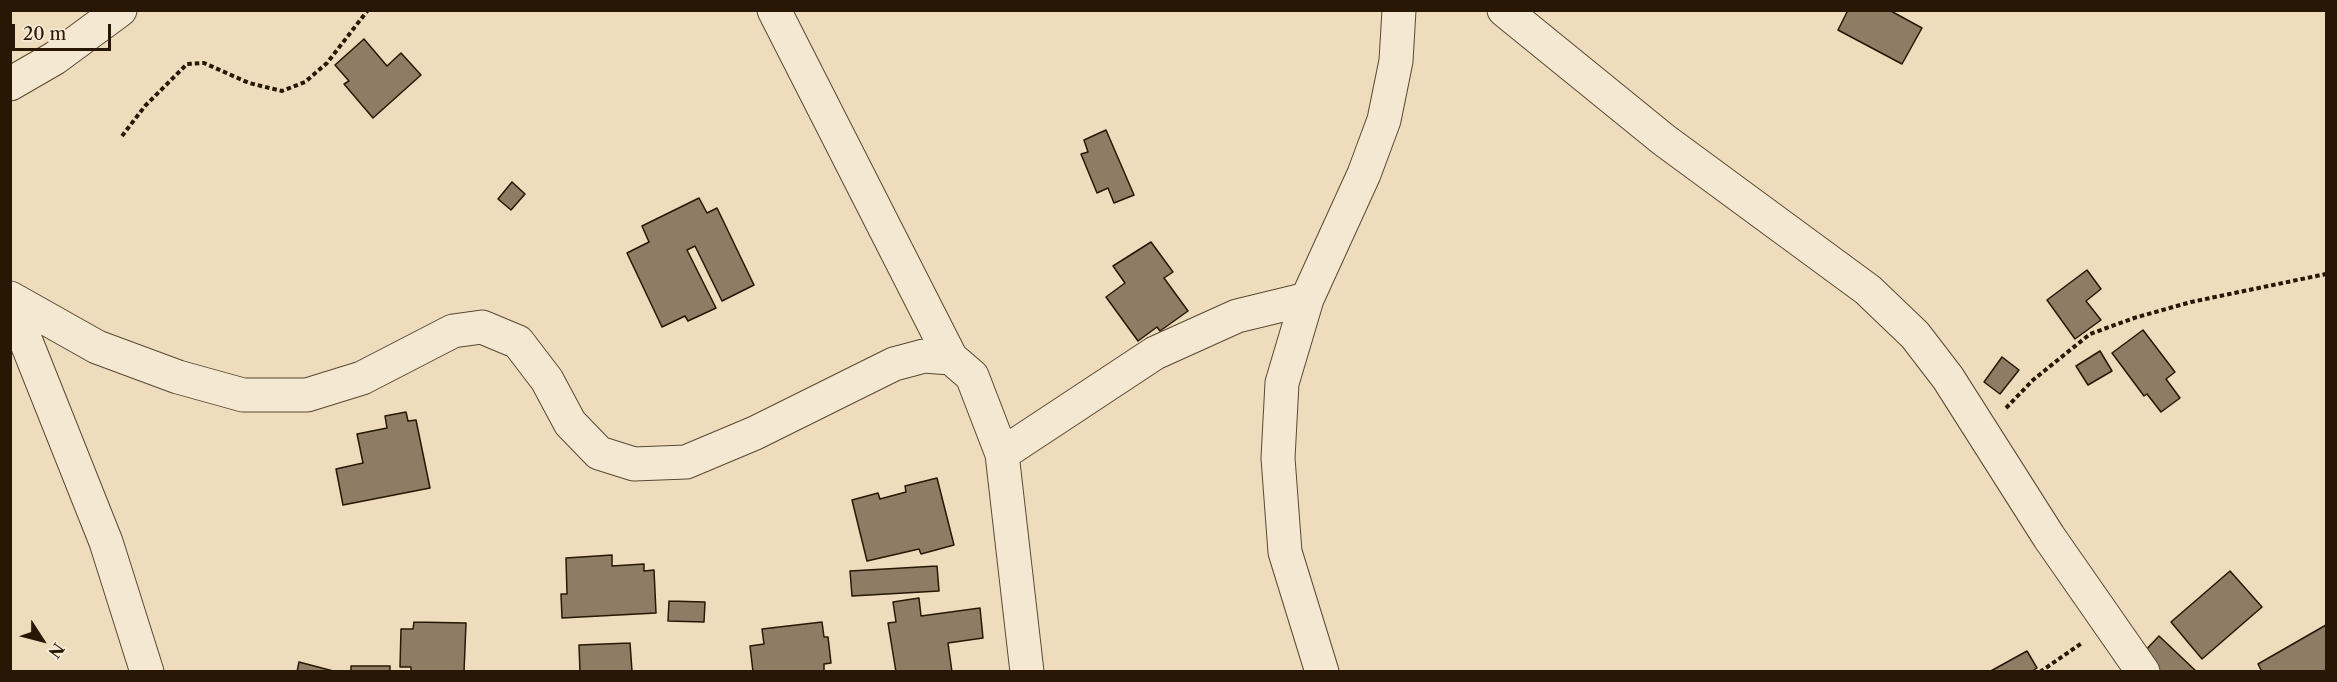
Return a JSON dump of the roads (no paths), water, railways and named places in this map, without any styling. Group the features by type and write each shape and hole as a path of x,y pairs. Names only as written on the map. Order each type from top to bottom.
{"street":[{"path":"10,84 55,58 120,10"},
{"path":"774,10 951,358 972,376 1002,454 1028,672"},
{"path":"1322,672 1285,552 1278,458 1282,382 1307,299 1364,174 1384,120 1396,61 1399,10"},
{"path":"1504,10 1664,140 1868,290 1915,335 1948,378 2108,625 2143,672"},
{"path":"1002,454 1155,352 1237,316 1307,299"},
{"path":"10,300 97,347 178,377 243,395 308,395 362,378 453,331 482,327 518,342 547,380 570,423 599,453 634,464 686,462 756,433 894,364 924,356 951,358"},
{"path":"10,300 106,542 147,672"}]}
